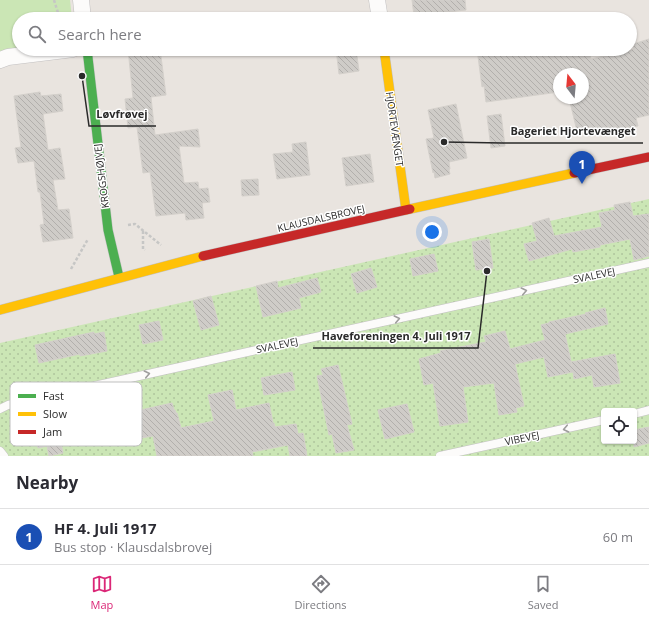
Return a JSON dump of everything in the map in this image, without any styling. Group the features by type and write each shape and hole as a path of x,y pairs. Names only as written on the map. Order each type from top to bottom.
{"street":[{"path":"81,0 82,12"},
{"path":"377,0 379,12"},
{"path":"0,60 16,56"},
{"name":"KROGSHØJVEJ","path":"88,56 108,230 119,278"},
{"name":"HJORTEVÆNGET","path":"385,56 406,210"},
{"name":"KLAUSDALSBROVEJ","path":"0,310 182,261 649,157"}],"lane":[{"name":"SVALEVEJ","path":"112,382 649,263"},
{"name":"SVALEVEJ","path":"0,409 10,405"},
{"path":"637,413 649,410"},
{"name":"VIBEVEJ","path":"440,456 601,421"},
{"path":"0,451 4,456"}],"path":[{"path":"54,0 58,12"},
{"path":"71,269 90,236 135,224 182,261"},
{"path":"143,230 143,249 150,250"}],"green space":[{"path":"0,0 70,0 71,12 12,12 12,50 0,53"},
{"path":"649,199 649,456 0,456 0,343"}],"building":[{"path":"412,0 465,0 466,10 447,12 414,12"},
{"path":"649,39 649,115 636,118 638,126 592,136 590,127 577,131 570,104 589,104 589,68 553,68 553,93 486,102 484,86 482,87 478,56 590,56 591,59 604,56 637,56 637,43"},
{"path":"129,56 161,56 166,95 151,97 155,135 198,129 200,147 179,146 184,183 198,182 199,189 208,188 210,202 202,203 204,218 186,220 185,213 156,216 150,172 143,173 137,127 128,128 125,99 133,98"},
{"path":"337,56 357,56 359,71 339,74"},
{"path":"40,92 41,96 61,94 63,111 43,114 48,150 60,148 65,179 53,180 58,210 69,209 73,238 43,242 40,225 44,224 34,161 18,163 15,148 21,147 14,96"},
{"path":"456,104 467,158 449,162 450,174 435,178 426,139 434,138 428,110"},
{"path":"501,114 505,146 491,148 487,116"},
{"path":"306,142 310,175 277,179 273,154 293,152 292,144"},
{"path":"370,154 374,182 346,186 342,158"},
{"path":"258,179 259,195 242,196 241,180"},
{"path":"630,202 633,216 649,214 649,256 634,260 630,239 573,252 572,249 529,261 524,244 537,241 532,223 549,218 554,236 602,227 599,213 615,210 614,205"},
{"path":"489,239 493,268 476,270 472,242"},
{"path":"434,254 438,271 413,276 410,259"},
{"path":"371,268 377,287 357,293 351,274"},
{"path":"317,278 321,292 299,298 301,308 263,317 256,286 277,281 278,288"},
{"path":"211,296 219,325 201,330 193,301"},
{"path":"605,308 608,324 565,334 571,362 615,354 620,383 594,387 592,375 574,379 573,372 548,377 544,357 515,364 524,406 516,408 517,412 499,415 494,383 463,387 468,422 440,426 433,383 424,385 419,359 441,353 440,351 486,342 484,336 505,331 510,349 545,340 541,325"},
{"path":"159,321 163,340 143,344 139,325"},
{"path":"94,332 94,334 104,332 107,351 80,356 80,354 39,363 35,345"},
{"path":"338,365 352,424 347,425 354,450 336,453 332,434 329,435 317,376 323,375 321,369"},
{"path":"292,372 295,390 264,395 261,378"},
{"path":"232,390 236,410 269,403 275,427 296,424 298,434 303,433 307,456 290,456 288,445 252,452 253,456 157,456 153,436 142,438 142,410 172,403 174,410 177,413 181,428 214,421 208,395"},
{"path":"407,404 414,432 385,439 378,410"},
{"path":"649,427 649,443 634,447 634,444 637,444 637,429"},
{"path":"47,446 62,446 63,453 49,456"}],"traffic: fast":[{"path":"88,56 108,230 119,277"}],"traffic: slow":[{"path":"385,56 406,210"},
{"path":"410,209 574,173"},
{"path":"0,310 203,256"}],"traffic: jam":[{"path":"574,173 649,157"},
{"path":"203,256 410,209"}],"place":[{"name":"Løvfrøvej","path":"82,76"},
{"name":"Bageriet Hjortevænget","path":"444,142"},
{"name":"HF 4. Juli 1917","path":"582,184"},
{"name":"Haveforeningen 4. Juli 1917","path":"487,271"}]}
